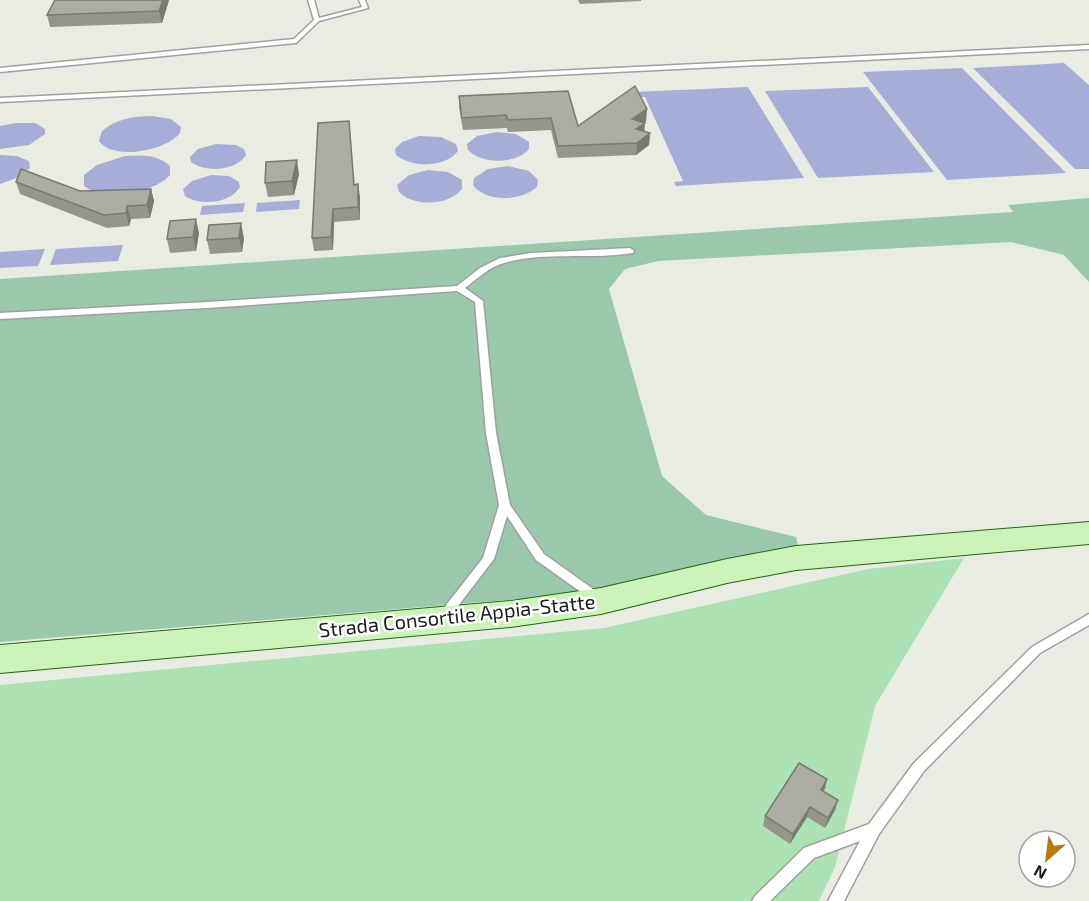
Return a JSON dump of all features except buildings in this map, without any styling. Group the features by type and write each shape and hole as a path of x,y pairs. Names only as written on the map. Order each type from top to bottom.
{"street":[{"name":"Strada Consortile Appia-Statte","path":"0,658 511,614 601,601 727,571 796,558 1089,533"}],"lane":[{"path":"311,0 317,20"},
{"path":"0,70 296,41 317,20 365,8 362,0"},
{"path":"0,100 1089,47"},
{"path":"0,316 459,288 483,270 500,261 531,256 630,251"},
{"path":"459,288 479,301 490,433 505,505 540,557 601,601"},
{"path":"440,621 488,559 505,505"},
{"path":"836,901 874,829 919,767 1036,650 1089,619"},
{"path":"760,901 809,853 874,829"}],"green space":[{"path":"1089,198 1089,282 1064,255 1011,242 658,261 625,269 609,289 662,476 706,515 796,537 799,551 653,588 0,642 0,279 1013,212 1008,205"},
{"path":"964,558 875,706 835,867 819,901 0,901 0,685 604,628 868,569"}],"water":[{"path":"1064,63 1089,85 1089,169 1075,169 973,68"},
{"path":"962,68 1066,173 947,180 863,72"},
{"path":"748,87 804,178 676,186 674,182 683,181 645,97 636,97 634,92"},
{"path":"868,87 934,172 818,178 765,91"},
{"path":"152,116 171,119 181,127 180,133 163,145 140,151 116,151 99,141 102,131 119,121"},
{"path":"35,123 45,129 45,134 29,145 0,149 0,126"},
{"path":"497,132 516,134 529,142 529,149 516,158 499,161 482,158 468,150 467,144 477,136"},
{"path":"419,136 441,137 456,144 458,151 445,161 428,164 411,162 396,155 395,149 402,142"},
{"path":"216,144 236,145 244,149 246,155 235,164 220,169 205,168 191,162 190,157 198,149"},
{"path":"0,155 17,156 29,161 30,168 19,177 0,184"},
{"path":"125,156 160,159 170,166 170,175 153,186 128,193 103,193 92,191 84,186 84,175 97,165"},
{"path":"508,166 529,171 538,180 537,187 522,195 504,198 486,195 473,185 474,178 488,169"},
{"path":"428,170 448,172 462,180 462,189 448,199 431,202 413,200 399,192 397,185 409,175"},
{"path":"211,175 229,176 239,182 240,187 229,197 214,202 199,201 185,196 183,189 192,181"},
{"path":"300,200 299,209 256,212 257,203"},
{"path":"245,203 243,212 200,215 202,206"},
{"path":"123,245 118,261 50,265 56,249"},
{"path":"45,249 38,266 0,268 0,252"}]}
